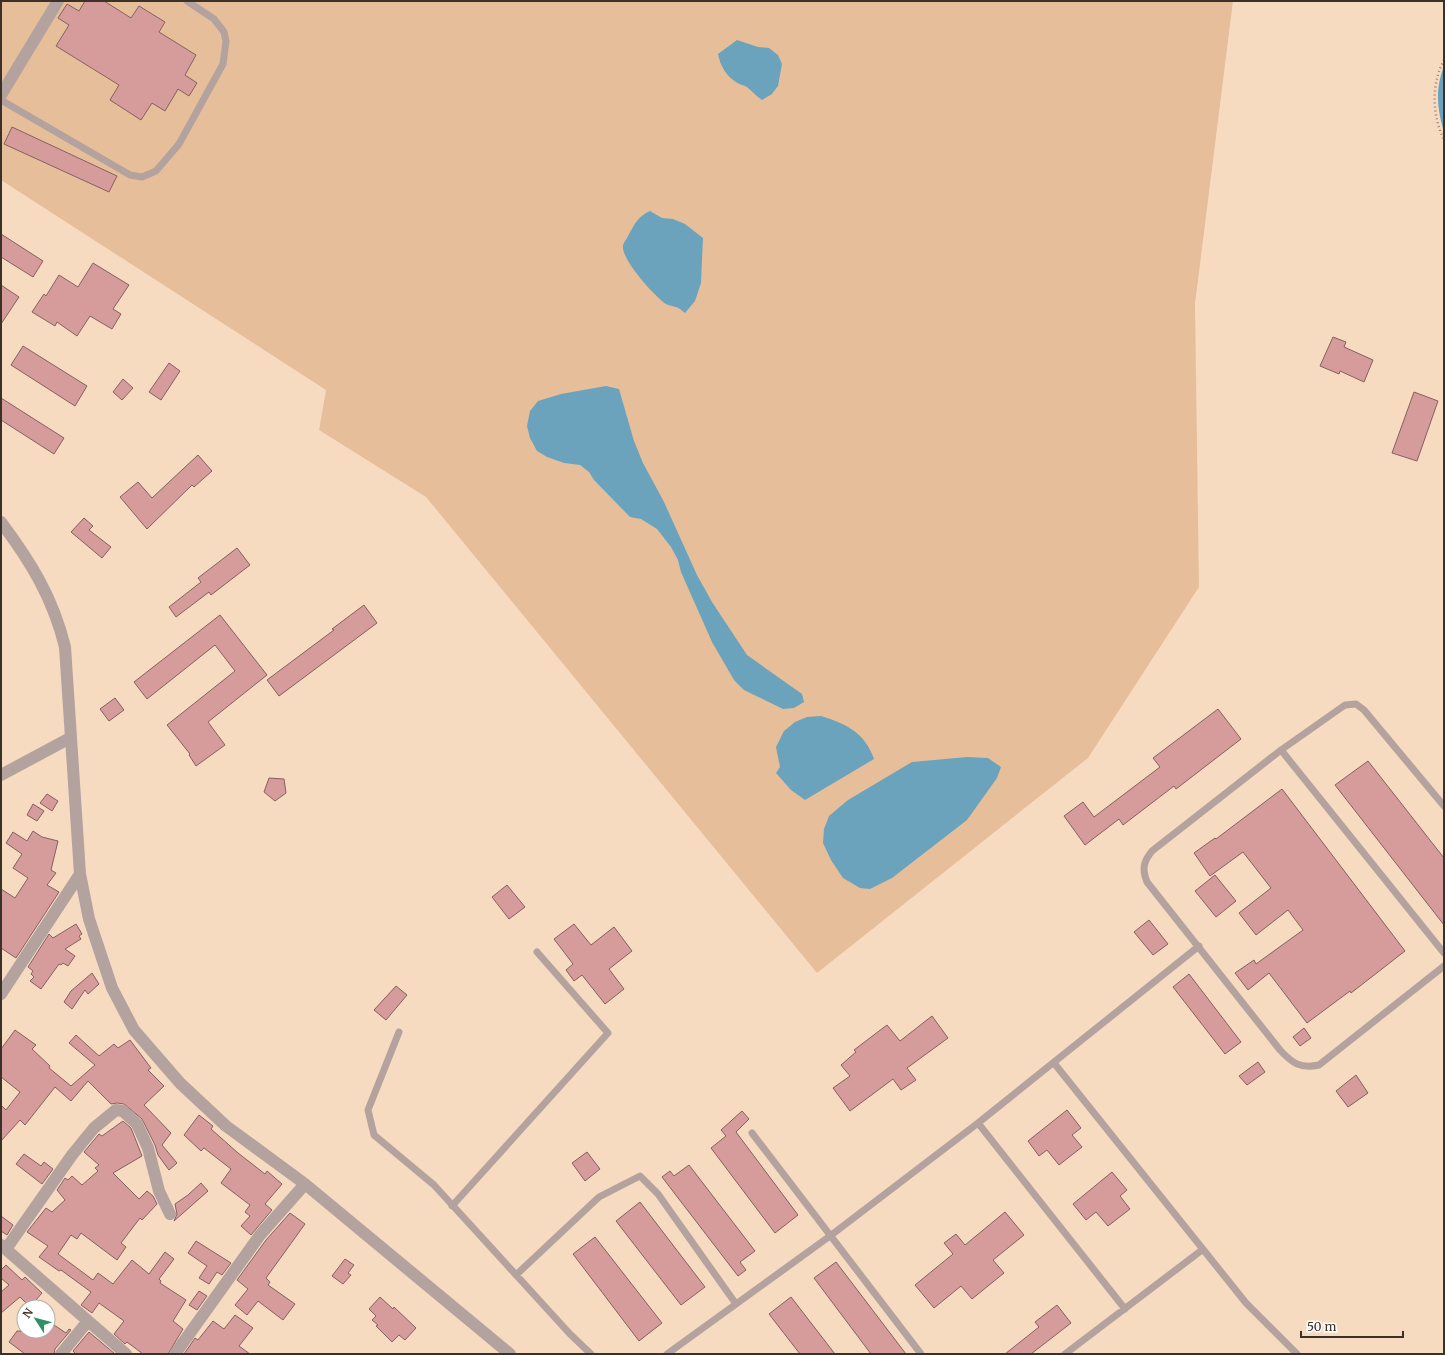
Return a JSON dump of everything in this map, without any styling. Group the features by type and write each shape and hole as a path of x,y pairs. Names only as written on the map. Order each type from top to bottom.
{"street":[{"path":"1,95 58,1"},
{"path":"1,522 20,547 50,598 66,647 70,738 80,874 89,919 112,988 134,1030 180,1083 226,1126 305,1184 510,1354"},
{"path":"1,775 70,738"},
{"path":"1,994 80,874"},
{"path":"126,1354 4,1251 72,1155 94,1128 116,1110 123,1111 137,1124 148,1148 159,1191 170,1214"},
{"path":"174,1354 260,1235 305,1184"},
{"path":"61,1354 88,1321"}],"lane":[{"path":"1,100 130,175 142,177 156,171 180,144 223,64 226,41 224,32 214,19 187,1"},
{"path":"1444,806 1364,710 1356,704 1344,704 1280,750 1152,851 1146,858 1143,866 1146,882 1199,946 1280,1050 1298,1065 1308,1067 1319,1064 1444,966"},
{"path":"1280,750 1444,953"},
{"path":"667,1354 830,1236 978,1123 1199,946"},
{"path":"452,1206 608,1033 537,952"},
{"path":"399,1032 368,1110 374,1135 434,1185 570,1334 591,1354"},
{"path":"1054,1063 1202,1250 1246,1303 1297,1354"},
{"path":"978,1123 1125,1309"},
{"path":"752,1133 921,1354"},
{"path":"516,1274 599,1197 640,1176 658,1194 736,1304"},
{"path":"1065,1354 1202,1250"}],"path":[{"path":"1444,60 1439,69 1434,99 1438,128 1444,140"}],"shaded area":[{"path":"1,1 1233,1 1195,304 1199,587 1088,758 817,973 426,497 319,430 326,390 1,180"}],"water":[{"path":"737,40 758,47 769,48 778,55 782,64 778,86 772,94 762,100 747,87 732,80 720,62 718,54"},
{"path":"1444,66 1444,132 1440,115 1438,91"},
{"path":"650,211 662,218 673,219 685,224 703,238 701,283 695,301 685,313 677,307 666,304 654,294 627,260 624,252 623,244 634,225 642,216"},
{"path":"606,386 619,389 634,441 643,463 664,502 697,575 712,602 747,655 802,694 804,702 794,708 783,709 744,690 734,680 712,642 681,572 678,560 671,547 657,529 641,519 630,517 594,480 589,472 580,465 564,463 547,457 537,451 530,438 527,426 530,411 538,401 561,394"},
{"path":"821,716 839,722 854,731 866,742 874,759 805,800 791,790 776,773 780,767 776,747 784,731 795,722 807,717"},
{"path":"967,757 988,758 1001,767 997,778 967,820 892,878 870,889 860,888 843,878 831,860 823,843 824,829 829,816 848,800 912,762"}],"building":[{"path":"85,1 104,1 131,18 139,6 165,22 159,32 196,55 185,75 197,83 189,96 178,89 165,111 152,103 141,120 110,100 119,85 56,46 69,25 58,18 67,4 79,11"},
{"path":"12,127 117,176 109,192 4,144"},
{"path":"1,234 43,261 33,277 1,257"},
{"path":"93,263 129,285 113,309 121,314 112,329 90,316 77,336 57,322 55,326 32,312 44,294 46,296 59,275 78,287"},
{"path":"1,285 19,297 1,324"},
{"path":"1333,337 1346,342 1344,347 1373,360 1364,382 1340,371 1339,374 1320,366"},
{"path":"23,346 87,386 75,406 11,365"},
{"path":"169,363 180,371 161,400 149,392"},
{"path":"123,379 133,388 122,400 113,392"},
{"path":"1414,392 1438,401 1417,461 1392,453"},
{"path":"1,398 64,438 54,454 1,420"},
{"path":"198,455 212,471 194,487 192,485 147,529 120,497 138,482 152,498"},
{"path":"84,518 93,526 89,530 111,547 102,558 71,532"},
{"path":"237,548 250,565 211,595 209,592 176,617 169,607 201,582 198,578"},
{"path":"364,605 377,623 279,696 267,680 334,630 332,629"},
{"path":"220,615 267,675 208,722 225,745 196,766 189,755 190,754 167,725 235,671 215,645 147,699 134,682"},
{"path":"115,698 124,710 109,721 100,709"},
{"path":"1218,709 1241,739 1176,789 1174,786 1123,825 1119,819 1085,845 1064,816 1083,802 1094,817 1160,767 1153,758"},
{"path":"1368,761 1444,858 1444,925 1335,785"},
{"path":"269,778 284,779 286,793 275,801 264,792"},
{"path":"1282,789 1405,951 1351,993 1350,991 1307,1023 1269,973 1248,990 1235,973 1254,960 1256,964 1303,930 1288,910 1256,935 1239,913 1271,888 1243,852 1210,876 1194,853 1215,838 1216,839"},
{"path":"47,794 58,801 52,811 40,803"},
{"path":"33,804 44,811 37,821 27,815"},
{"path":"33,831 42,837 58,841 51,870 56,873 47,885 59,892 16,958 1,948 1,889 15,898 28,878 13,868 22,854 6,843 13,832 27,841"},
{"path":"1215,875 1236,901 1216,917 1195,891"},
{"path":"507,885 525,907 509,919 492,897"},
{"path":"1149,920 1168,944 1153,955 1134,932"},
{"path":"76,924 82,934 79,936 81,939 65,949 75,956 68,966 63,963 61,965 59,964 41,989 30,981 34,977 31,974 33,971 28,967 49,934 53,938"},
{"path":"574,924 591,945 614,927 632,951 609,969 624,989 605,1004 582,975 574,981 566,970 573,964 554,939"},
{"path":"92,973 99,984 88,994 85,990 72,1009 64,1002 71,991"},
{"path":"1189,974 1241,1042 1225,1054 1173,987"},
{"path":"396,986 407,995 386,1020 374,1010"},
{"path":"932,1016 948,1038 907,1068 916,1080 901,1090 893,1079 850,1111 833,1088 850,1076 841,1065 856,1052 854,1050 887,1025 900,1041"},
{"path":"1304,1028 1311,1038 1300,1046 1293,1037"},
{"path":"15,1030 36,1045 32,1049 50,1066 49,1068 71,1086 95,1065 69,1043 76,1035 99,1056 114,1044 118,1048 130,1040 151,1068 148,1070 164,1086 144,1105 171,1133 162,1145 177,1163 169,1170 158,1155 155,1145 142,1119 124,1104 111,1104 88,1081 71,1101 55,1087 25,1125 20,1120 1,1141 1,1105 6,1110 20,1092 1,1077 1,1049"},
{"path":"1258,1062 1265,1072 1247,1085 1239,1076"},
{"path":"1356,1075 1368,1093 1348,1107 1336,1091"},
{"path":"1067,1110 1081,1128 1072,1135 1082,1147 1059,1165 1047,1150 1039,1156 1028,1141"},
{"path":"742,1111 749,1119 736,1132 798,1215 775,1233 711,1148 726,1136 721,1130"},
{"path":"199,1115 213,1126 211,1129 238,1153 265,1174 267,1171 282,1184 265,1204 272,1210 251,1235 241,1226 250,1216 245,1212 250,1205 221,1183 231,1169 204,1148 201,1151 184,1135"},
{"path":"123,1121 131,1128 142,1156 113,1173 139,1199 147,1191 153,1196 157,1204 142,1220 140,1218 121,1243 126,1247 117,1260 81,1233 77,1239 71,1235 58,1254 93,1280 98,1273 113,1284 132,1260 149,1274 165,1252 174,1259 159,1279 161,1281 160,1283 186,1300 173,1321 183,1329 168,1354 143,1354 127,1342 125,1344 114,1334 124,1321 99,1303 92,1313 81,1305 91,1292 61,1270 59,1271 39,1257 48,1246 27,1232 46,1208 52,1212 65,1200 57,1190 65,1178 68,1180 72,1176 82,1185 98,1171 95,1168 99,1165 84,1152 99,1134 102,1136"},
{"path":"587,1152 600,1169 585,1181 572,1163"},
{"path":"24,1154 41,1166 44,1162 53,1169 42,1184 16,1164"},
{"path":"689,1165 755,1251 740,1262 746,1270 738,1276 662,1177 670,1171 674,1176"},
{"path":"1112,1172 1127,1190 1120,1196 1130,1209 1108,1226 1096,1212 1086,1220 1073,1204"},
{"path":"201,1183 208,1191 174,1221 177,1214 175,1204"},
{"path":"640,1202 705,1287 681,1305 616,1221"},
{"path":"1005,1212 1024,1235 993,1260 1004,1273 972,1299 961,1286 934,1308 915,1285 953,1254 944,1243 956,1234 965,1245"},
{"path":"290,1213 305,1224 266,1278 270,1282 268,1285 295,1304 283,1320 258,1301 247,1315 235,1305 248,1289 237,1280 266,1240"},
{"path":"1,1216 13,1225 7,1235 1,1231"},
{"path":"595,1237 662,1323 639,1341 573,1254"},
{"path":"196,1241 231,1263 222,1275 217,1272 209,1284 199,1278 207,1266 188,1253"},
{"path":"345,1259 354,1265 348,1273 351,1275 343,1284 332,1276"},
{"path":"836,1262 906,1354 871,1354 814,1278"},
{"path":"6,1265 22,1280 25,1277 42,1293 37,1299 22,1299 20,1297 1,1313 1,1292 9,1285 1,1278 1,1270"},
{"path":"199,1291 207,1296 197,1310 189,1305"},
{"path":"380,1297 393,1309 394,1307 416,1328 405,1340 399,1335 392,1342 372,1320 376,1316 369,1309"},
{"path":"791,1297 835,1354 800,1354 769,1314"},
{"path":"1057,1305 1071,1323 1031,1354 1005,1354 1039,1327 1035,1322"},
{"path":"235,1315 253,1328 239,1346 250,1354 184,1354 195,1338 198,1340 213,1321 224,1329"},
{"path":"56,1326 66,1333 69,1329 71,1330 55,1349 54,1354 25,1354 9,1342 16,1332 16,1339 56,1339"},
{"path":"89,1332 115,1354 76,1354 73,1351"}]}
